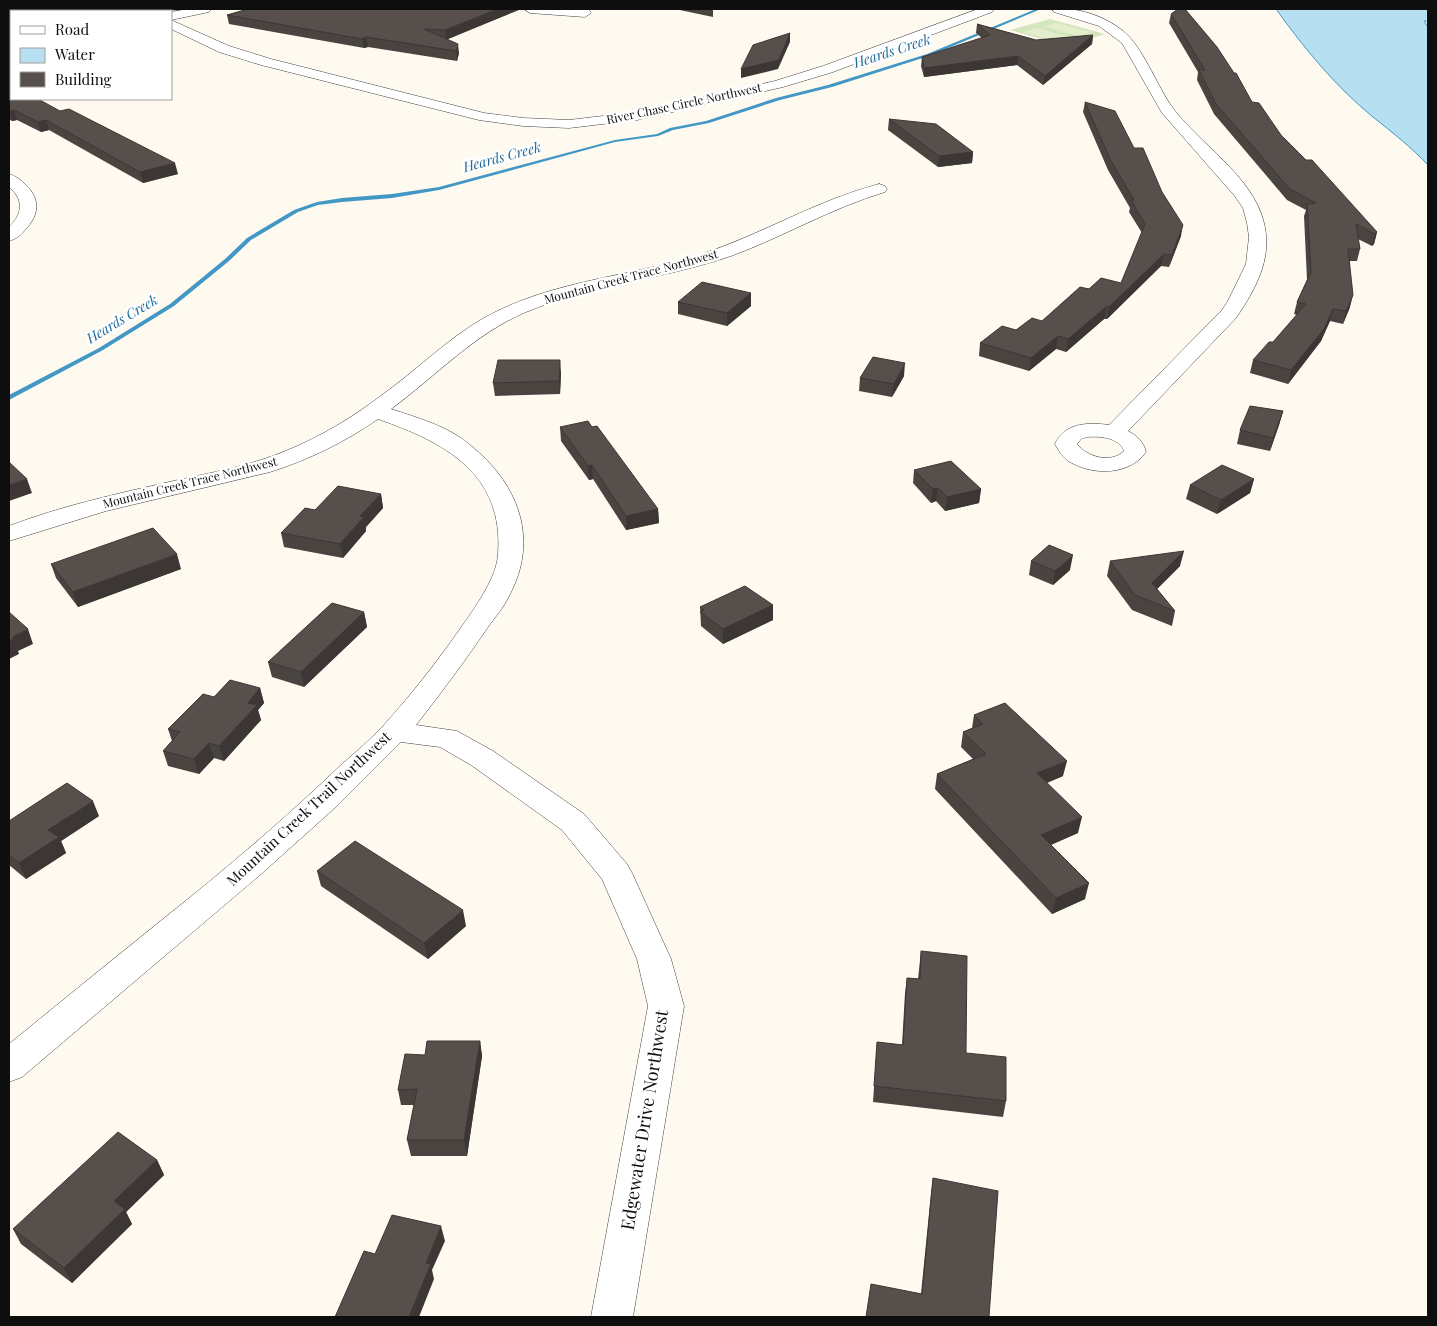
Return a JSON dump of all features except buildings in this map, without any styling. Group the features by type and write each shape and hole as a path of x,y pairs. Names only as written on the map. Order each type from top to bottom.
{"street":[{"path":"172,16 205,9"},
{"path":"530,9 585,13"},
{"name":"River Chase Circle Northwest","path":"172,24 224,49 266,62 484,117 523,122 569,124 636,116 778,84 828,69 988,9"},
{"path":"1058,9 1103,23 1119,33 1127,41 1167,110 1234,185 1250,207 1256,228 1257,256 1254,270 1245,292 1229,314 1114,432"},
{"path":"9,179 21,188 30,200 30,210 26,219 9,236"},
{"name":"Mountain Creek Trace Northwest","path":"9,534 59,516 241,473 284,460 332,437 376,411 473,333 524,306 580,288 660,272 709,258 848,197 879,189"},
{"name":"Mountain Creek Trail Northwest","path":"9,1066 249,868 327,797 394,732 451,662 497,595 511,556 510,520 503,498 489,476 462,449 420,426 376,411"},
{"name":"Edgewater Drive Northwest","path":"394,732 447,738 482,758 573,822 616,873 654,959 666,1006 612,1317"}],"green space":[{"path":"1050,19 1105,34 1065,46 1010,30"},
{"path":"1056,23 1091,32 1078,36 1043,26"},
{"path":"1037,28 1073,38 1059,42 1023,32"}],"water":[{"path":"1276,9 1428,9 1428,21 1424,21 1428,27 1428,165 1333,80"}],"waterway":[{"name":"Heards Creek","path":"9,398 101,349 172,305 227,260 249,239 296,211 317,204 392,196 439,188 615,141 658,135 672,129 707,122 928,55 1039,9"}]}
